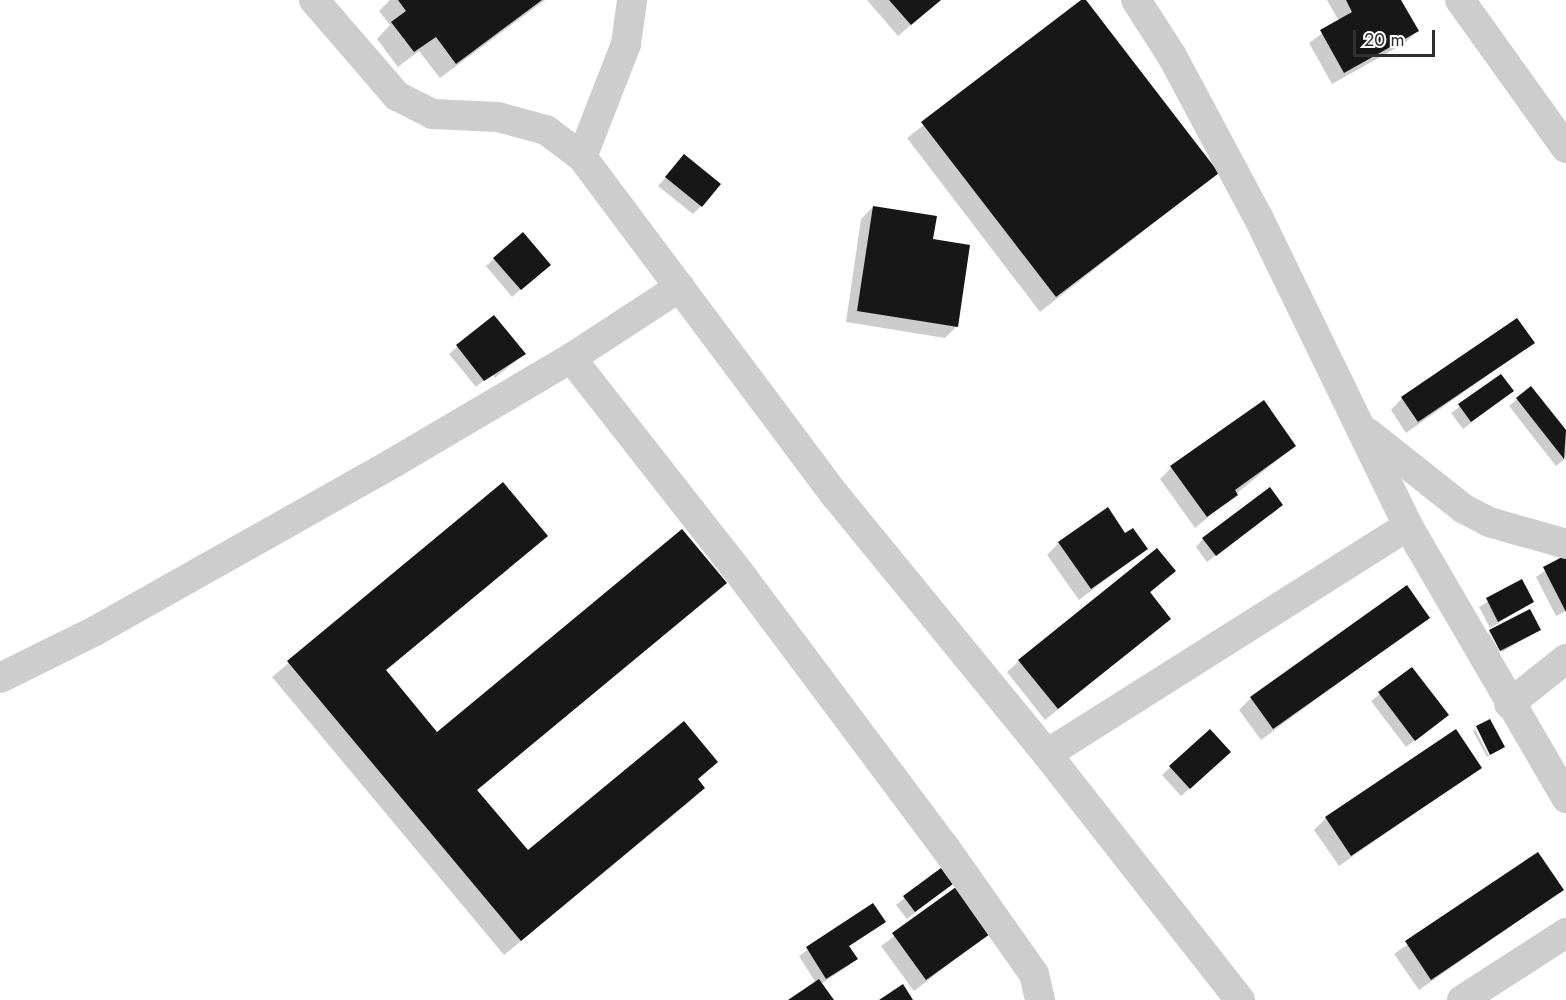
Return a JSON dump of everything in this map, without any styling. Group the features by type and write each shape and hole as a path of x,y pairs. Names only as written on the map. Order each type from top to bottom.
{"street":[{"path":"314,0 397,96 432,114 498,117 546,130 582,157 835,495 1047,754 1240,1000"},
{"path":"582,157 626,44 632,0"},
{"path":"1136,0 1172,56 1259,219 1355,421 1408,526 1509,704 1566,798"},
{"path":"1460,0 1566,148"},
{"path":"0,678 236,552 571,358 680,287"},
{"path":"571,358 744,579 944,846 1034,974 1040,1000"},
{"path":"1355,421 1464,509 1489,522 1566,544"},
{"path":"1047,754 1408,526"},
{"path":"1509,704 1566,659"},
{"path":"1462,1000 1566,933"}],"building":[{"path":"398,0 542,0 456,64 436,37 414,52 391,22 406,11"},
{"path":"889,0 941,0 911,25"},
{"path":"1081,0 1086,0 1219,173 1056,297 921,122"},
{"path":"1346,0 1401,0 1419,31 1344,73 1320,30 1352,12"},
{"path":"684,154 721,184 702,207 665,177"},
{"path":"873,206 937,216 933,239 970,245 958,327 857,311"},
{"path":"523,232 551,265 521,290 493,258"},
{"path":"494,315 526,354 484,381 456,345"},
{"path":"1517,318 1535,343 1418,422 1401,397"},
{"path":"1501,374 1514,391 1471,422 1458,404"},
{"path":"1531,386 1566,430 1564,459 1516,398"},
{"path":"1264,400 1296,446 1235,490 1238,495 1207,517 1170,466"},
{"path":"503,482 548,536 386,670 437,732 682,529 727,583 477,790 528,850 684,721 718,762 698,779 705,788 521,941 287,661"},
{"path":"1270,487 1283,505 1216,556 1202,538"},
{"path":"1108,507 1125,533 1133,528 1148,549 1091,589 1058,542"},
{"path":"1157,548 1176,571 1150,592 1171,619 1058,709 1018,660"},
{"path":"1566,555 1566,612 1543,567"},
{"path":"1522,579 1534,602 1498,622 1486,598"},
{"path":"1407,585 1430,618 1273,729 1250,697"},
{"path":"1530,609 1541,630 1500,651 1489,630"},
{"path":"1412,667 1449,715 1415,741 1378,692"},
{"path":"1490,719 1505,747 1490,755 1476,726"},
{"path":"1210,729 1231,752 1190,789 1169,766"},
{"path":"1456,729 1482,768 1351,856 1325,817"},
{"path":"1538,852 1564,890 1431,980 1405,941"},
{"path":"941,868 953,884 915,912 903,896"},
{"path":"956,887 990,934 926,980 892,933"},
{"path":"873,903 886,922 849,946 858,959 826,979 806,947"},
{"path":"819,979 834,1000 788,1000"},
{"path":"903,984 913,1000 879,1000"}]}
